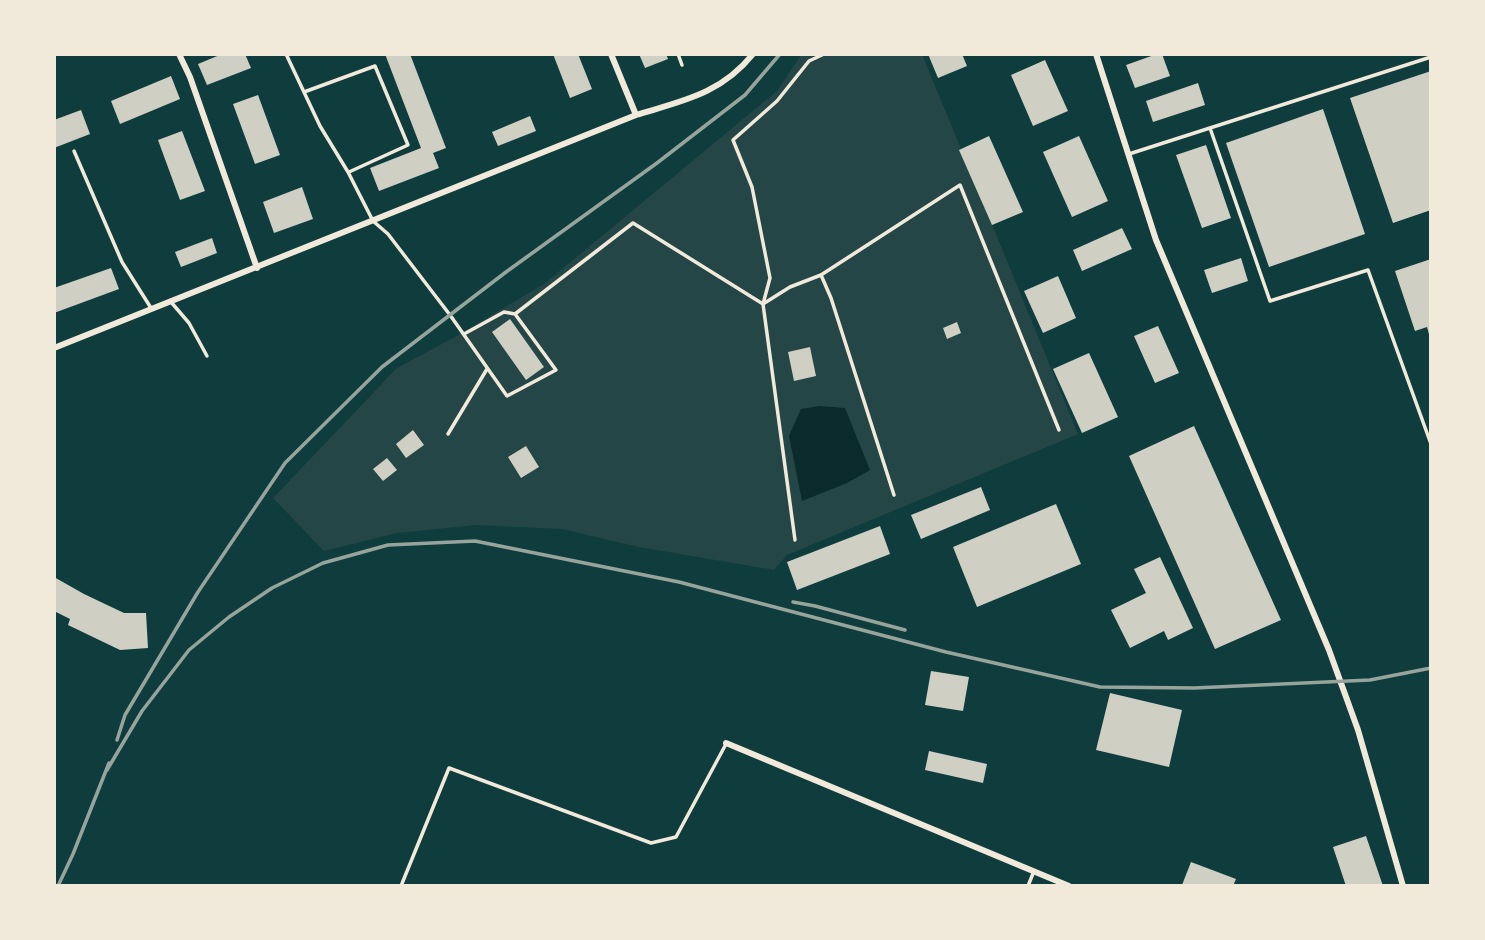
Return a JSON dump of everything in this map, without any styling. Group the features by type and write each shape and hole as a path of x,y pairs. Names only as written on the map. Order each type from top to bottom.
{"street":[{"path":"179,54 190,77 257,268"},
{"path":"611,54 636,115"},
{"path":"1096,54 1156,240 1329,650 1358,730 1403,886"},
{"path":"54,348 636,115 696,97 725,81 751,55"},
{"path":"726,743 1069,886"}],"lane":[{"path":"286,54 320,126 373,221 388,234 507,396 556,370 515,314 504,312 463,334"},
{"path":"678,54 682,65"},
{"path":"796,540 763,304 770,278 752,187 733,141 777,101 809,61 824,54"},
{"path":"1129,154 1431,57"},
{"path":"304,92 375,66 408,145 348,172"},
{"path":"1210,128 1270,301 1368,270 1431,444"},
{"path":"74,151 122,262 152,309"},
{"path":"763,304 790,287 821,275 960,185 1059,430"},
{"path":"515,314 633,223 763,304"},
{"path":"821,275 831,298 894,495"},
{"path":"171,302 189,323 207,356"},
{"path":"448,434 487,368"},
{"path":"401,886 449,768 651,843 676,837 726,743"},
{"path":"1027,886 1034,871"}],"shaded area":[{"path":"802,54 922,54 1078,434 787,555 774,570 639,547 562,529 477,525 397,533 324,551 273,498 397,368 544,284 777,91"},
{"path":"820,406 845,408 870,470 847,483 802,501 789,436 801,409"}],"building":[{"path":"222,54 245,54 251,68 207,85 198,64"},
{"path":"385,54 410,54 446,148 433,153 439,168 379,191 370,168 421,148"},
{"path":"553,54 578,54 592,89 570,98"},
{"path":"639,54 666,54 668,59 645,68"},
{"path":"928,54 962,54 967,66 938,78"},
{"path":"1162,54 1170,76 1135,88 1126,65"},
{"path":"1045,60 1068,111 1033,126 1011,75"},
{"path":"1431,71 1431,210 1393,223 1350,98"},
{"path":"171,76 180,99 120,124 111,101"},
{"path":"1198,83 1205,105 1153,122 1146,101"},
{"path":"258,95 280,155 255,164 233,104"},
{"path":"1323,109 1365,234 1269,267 1226,143"},
{"path":"81,110 90,134 54,148 54,120"},
{"path":"530,116 536,131 498,146 492,132"},
{"path":"182,131 205,191 180,200 158,140"},
{"path":"989,136 1023,212 992,225 959,150"},
{"path":"1079,136 1108,201 1072,217 1043,152"},
{"path":"1206,145 1231,218 1202,228 1176,155"},
{"path":"302,187 313,219 274,233 263,202"},
{"path":"1122,228 1132,249 1082,271 1073,250"},
{"path":"212,238 217,253 181,267 175,252"},
{"path":"1241,258 1248,281 1212,293 1204,270"},
{"path":"1431,259 1430,338 1427,327 1415,331 1395,271"},
{"path":"111,268 119,289 54,313 54,288"},
{"path":"1058,276 1076,318 1043,333 1024,291"},
{"path":"510,319 544,367 526,380 492,332"},
{"path":"957,322 961,333 947,339 943,328"},
{"path":"1158,326 1179,373 1155,383 1134,336"},
{"path":"810,347 816,376 794,381 788,352"},
{"path":"1089,353 1118,417 1082,433 1053,369"},
{"path":"1194,426 1281,620 1215,649 1129,456"},
{"path":"413,430 424,445 406,458 396,444"},
{"path":"526,446 539,467 521,478 508,457"},
{"path":"387,458 397,470 383,481 373,469"},
{"path":"981,487 990,510 921,539 911,515"},
{"path":"1056,504 1081,564 977,607 953,547"},
{"path":"880,526 890,554 797,590 787,562"},
{"path":"1160,557 1193,628 1168,640 1164,631 1130,648 1111,610 1146,593 1134,569"},
{"path":"54,577 124,613 146,613 148,648 120,650 68,625 70,619 54,611"},
{"path":"931,671 969,677 963,711 925,705"},
{"path":"1110,693 1182,710 1169,767 1096,750"},
{"path":"929,751 987,764 983,783 925,770"},
{"path":"1366,836 1383,886 1346,886 1333,847"},
{"path":"1191,862 1236,879 1233,886 1182,885"}],"railway":[{"path":"117,740 125,715 198,592 285,463 382,367 745,95 780,54"},
{"path":"107,770 142,711 189,650 229,617 272,588 323,563 388,545 475,541 679,582 946,652 1100,687 1194,688 1370,680 1431,668"},
{"path":"793,602 905,630"},
{"path":"58,886 109,763"}]}
